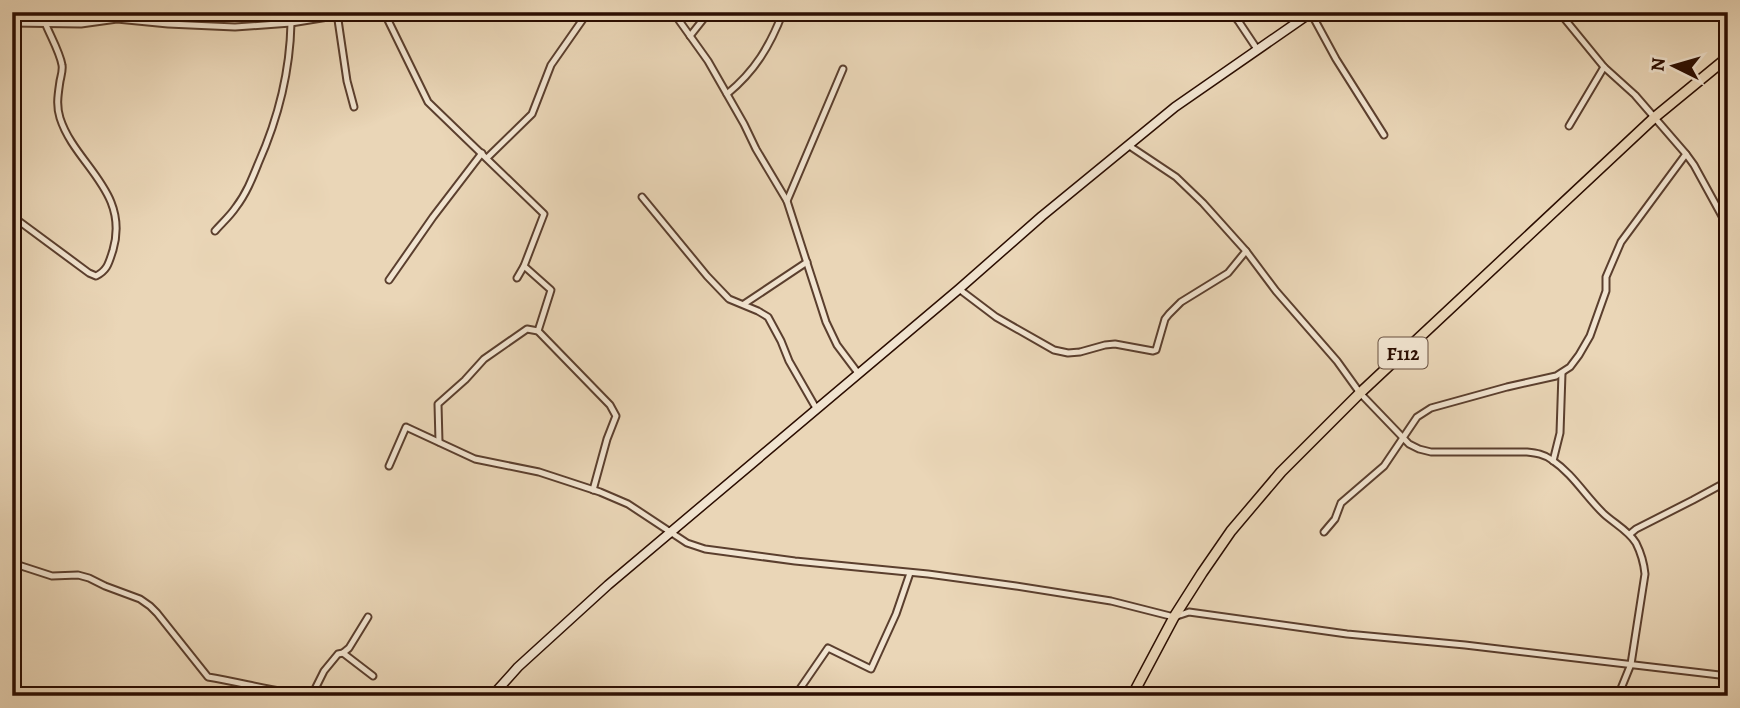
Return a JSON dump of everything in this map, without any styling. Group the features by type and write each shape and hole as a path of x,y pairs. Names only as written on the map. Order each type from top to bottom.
{"main road":[{"path":"492,696 518,667 568,620 1042,216 1175,107 1311,13"},
{"name":"F112","path":"1132,696 1174,617 1202,573 1231,531 1281,472 1360,393 1655,117 1728,57"}],"street":[{"path":"12,23 81,24 117,19 200,27 235,27 291,23 338,12 347,81 354,107"},
{"path":"384,12 428,102 544,214 517,278"},
{"path":"388,280 433,217 485,156 533,114 551,65 588,12"},
{"path":"673,12 708,61 787,201 826,322 837,345 858,373"},
{"path":"690,36 709,12"},
{"path":"727,94 751,72 775,33 783,12"},
{"path":"1231,12 1257,49"},
{"path":"1559,12 1604,66 1655,117 1695,165 1728,227"},
{"path":"1311,13 1336,59 1384,135"},
{"path":"215,231 236,206 250,183 268,141 281,103 287,73 291,23"},
{"path":"12,216 89,273 96,276 107,268 114,244 115,219 108,194 68,138 62,125 56,106 63,66 46,25"},
{"path":"1569,126 1604,66"},
{"path":"787,201 843,69"},
{"path":"1128,145 1176,177 1203,203 1337,361 1360,393 1409,444 1431,452 1541,454 1566,471 1604,514 1629,534 1636,544 1645,574 1631,664 1618,696"},
{"path":"1324,532 1335,519 1341,503 1384,466 1416,417 1432,408 1544,379 1570,367 1590,336 1606,291 1606,277 1621,242 1686,154"},
{"path":"642,197 729,299 768,317 816,408"},
{"path":"959,289 996,317 1054,350 1080,352 1115,344 1153,351 1156,350 1169,314 1181,302 1228,273 1246,251"},
{"path":"744,304 807,262"},
{"path":"524,266 551,290 538,331"},
{"path":"439,442 438,404 484,359 527,329 538,331 610,405 616,416 593,489"},
{"path":"1553,461 1560,433 1562,373"},
{"path":"389,467 406,426 475,459 539,472 593,489 628,504 687,543 705,549 978,581 1136,606 1174,617 1189,612 1347,634 1728,676"},
{"path":"1629,534 1728,481"},
{"path":"12,563 52,576 78,575 89,578 140,599 157,613 208,677 285,693 314,696 324,671 338,654 349,648 368,617"},
{"path":"795,696 828,648 871,668 896,614 910,573"},
{"path":"343,653 373,676"}]}
